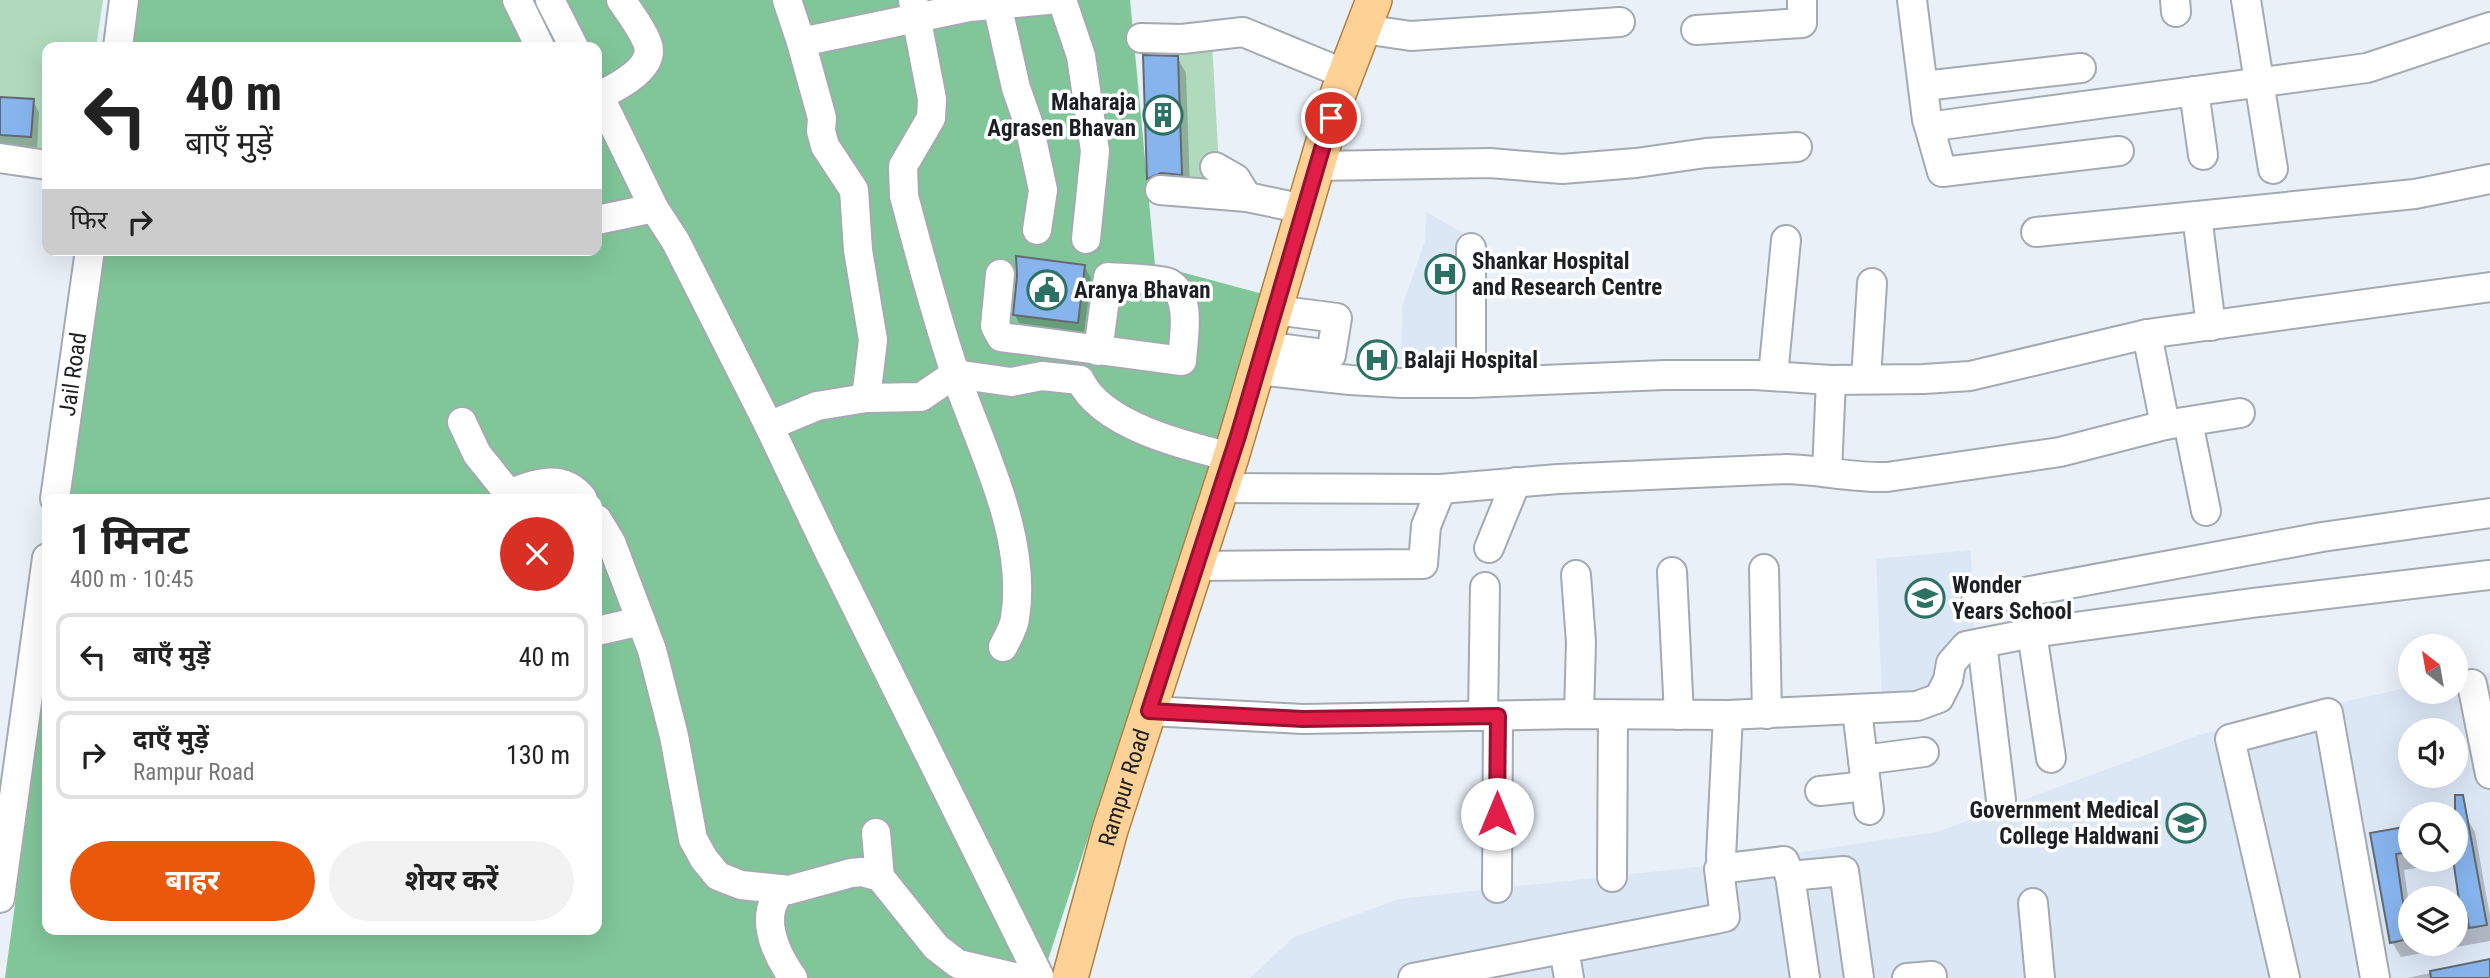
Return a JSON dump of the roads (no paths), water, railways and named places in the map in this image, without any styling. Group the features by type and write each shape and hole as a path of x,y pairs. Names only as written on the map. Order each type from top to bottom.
{"main road":[{"name":"Rampur Road","path":"1070,978 1110,830 1226,473 1345,74 1368,14"}],"street":[{"path":"119,42 124,0"},
{"path":"517,0 538,42"},
{"path":"550,0 571,42"},
{"path":"602,93 638,73 648,57 649,44 621,0"},
{"path":"787,0 802,42 822,118 821,131 825,146 854,191 858,250 873,340 866,398"},
{"path":"802,42 914,9 1048,0"},
{"path":"1062,0 1081,56 1094,150 1086,239"},
{"path":"1696,30 1802,23 1802,0"},
{"path":"1912,0 1929,126 1942,172 2119,151"},
{"path":"2246,0 2273,169"},
{"path":"997,4 1043,190 1037,230"},
{"path":"914,9 932,99 931,118 903,166 904,196 955,373 997,485 1017,574 1015,620 1003,647"},
{"path":"1368,14 1411,36 1620,22"},
{"path":"1929,126 2367,68 2490,27"},
{"path":"1141,38 1182,39 1243,32 1345,74"},
{"path":"1924,86 2081,68"},
{"path":"2194,91 2203,155"},
{"path":"602,103 769,426 1040,978"},
{"path":"1317,166 1482,163 1562,169 1797,146"},
{"path":"0,158 42,164"},
{"path":"1215,167 1236,179 1247,197"},
{"path":"2036,232 2415,194 2490,179"},
{"path":"1160,190 1247,197 1304,209"},
{"path":"602,219 654,208"},
{"path":"2196,216 2211,326"},
{"path":"1773,376 1786,240"},
{"path":"1471,248 1471,383"},
{"name":"Jail Road","path":"56,494 89,256"},
{"path":"1000,274 995,326 1000,337 1092,350 1080,380"},
{"path":"1867,379 1872,283"},
{"path":"1261,358 1350,380 1471,383 1665,375 1773,376 1831,380 1924,379 1970,376 2147,334 2490,287"},
{"path":"1261,358 1331,355 1337,318 1275,310"},
{"path":"2147,334 2206,511"},
{"path":"769,426 817,406 866,398 921,397 955,373 1011,382 1042,376 1080,380"},
{"path":"1080,380 1086,391 1099,404 1122,419 1158,435 1226,473 1441,489 1516,482 1787,469 1857,477 1887,477 2060,452 2177,424 2240,413"},
{"path":"1827,472 1831,380"},
{"path":"462,422 477,454 507,494"},
{"path":"512,494 527,486 550,480 576,490 579,494"},
{"path":"1489,548 1516,482"},
{"path":"1196,566 1423,564 1426,526 1441,489"},
{"path":"1976,601 2322,537 2490,513"},
{"path":"602,527 611,542 652,650 674,736 691,832 704,859 718,876 741,884 789,890 851,873 863,872 880,877"},
{"path":"1764,569 1767,714"},
{"path":"1672,572 1679,715"},
{"path":"1576,575 1581,642 1580,714"},
{"path":"1149,711 1303,719 1580,714 1728,715 1917,706 1938,698 1948,680 1951,663 1966,646 2032,633 2252,603 2490,575"},
{"path":"1485,587 1497,888"},
{"path":"0,898 42,594"},
{"path":"602,630 641,621"},
{"path":"2032,633 2051,758"},
{"path":"1982,643 2001,800"},
{"path":"2472,684 2490,774"},
{"path":"1857,710 1866,785"},
{"path":"2285,978 2230,739 2328,713 2375,978"},
{"path":"1612,877 1613,715"},
{"path":"1721,857 1728,715"},
{"path":"1820,791 1866,785 1924,752"},
{"path":"876,833 880,877 936,947 958,964 1018,978"},
{"path":"1413,978 1725,916 1718,869 1784,861 1790,876 1805,978"},
{"path":"1790,876 1844,872 1859,978"},
{"path":"781,889 771,909 772,935 782,962 793,978"},
{"path":"2033,903 2039,978"},
{"path":"1564,949 1569,978"}],"place":[{"name":"Maharaja Agrasen Bhavan","path":"1163,115"},
{"name":"Shankar Hospital and Research Centre","path":"1445,274"},
{"name":"Aranya Bhavan","path":"1047,290"},
{"name":"Balaji Hospital","path":"1377,360"},
{"name":"Wonder Years School","path":"1925,598"},
{"name":"Government Medical College Haldwani","path":"2186,823"}]}
